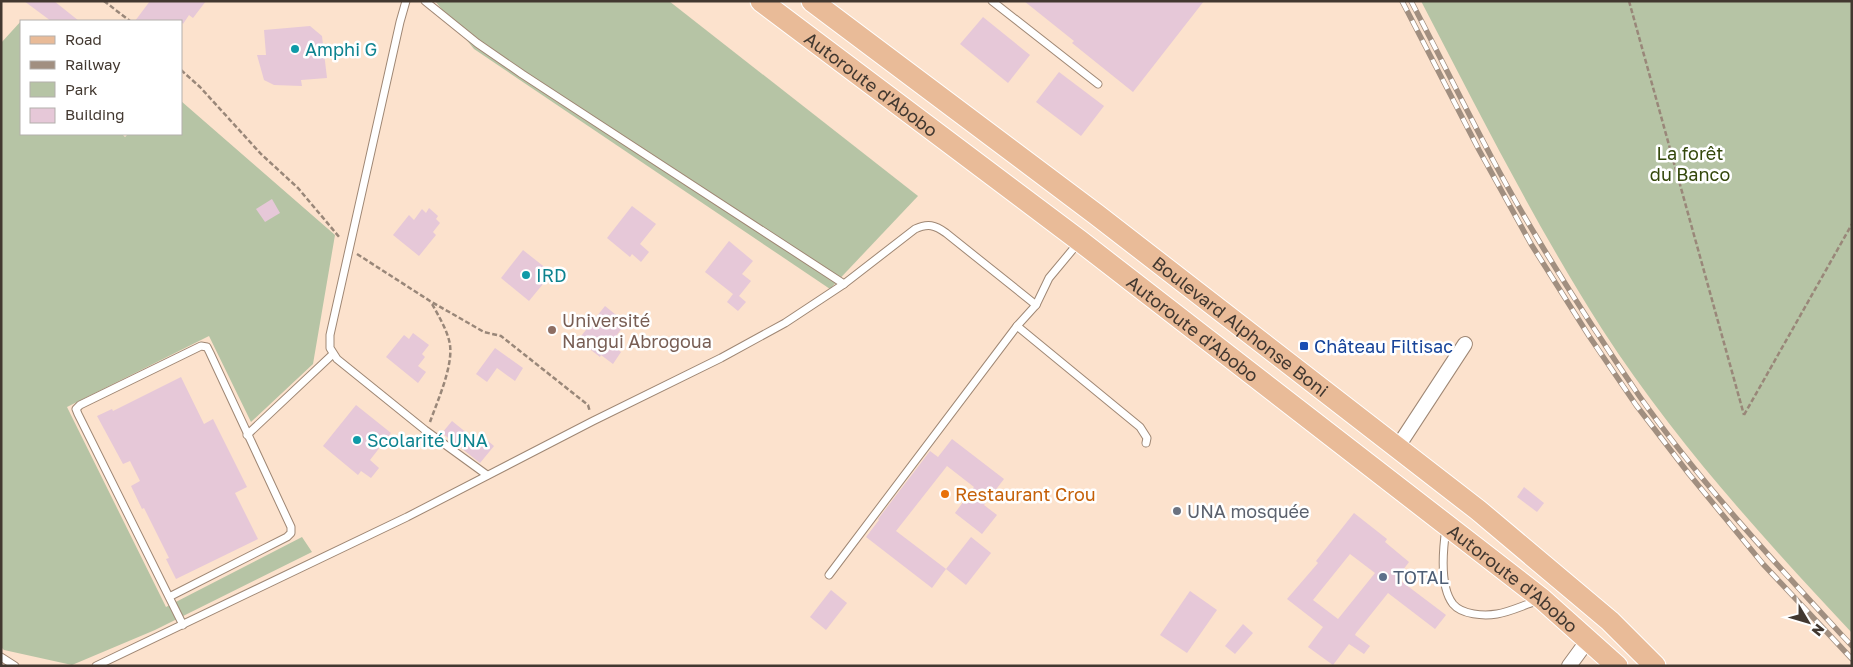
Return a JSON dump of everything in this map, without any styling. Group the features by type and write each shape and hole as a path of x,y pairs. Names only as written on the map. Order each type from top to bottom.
{"main road":[{"name":"Autoroute d'Abobo","path":"761,1 1080,242 1542,599 1617,666"},
{"name":"Boulevard Alphonse Boni","path":"812,1 1089,210 1478,510 1603,615 1655,666"}],"street":[{"path":"1397,448 1465,344"},
{"path":"1569,666 1588,640"}],"lane":[{"path":"406,1 330,335 330,348 336,359 425,430 487,475"},
{"path":"425,1 477,43 522,74 844,284"},
{"path":"992,1 1098,84"},
{"path":"96,666 407,517 593,420 786,323 844,284 915,229 924,225 932,225 946,232 1036,305"},
{"path":"829,575 1017,326 1036,305 1049,278 1080,242"},
{"path":"1017,326 1140,427 1147,438 1146,442"},
{"path":"170,597 287,538 291,533 291,526 207,347 201,346 80,405 76,409 183,625"},
{"path":"247,435 333,354"},
{"path":"1446,525 1442,554 1447,590 1454,605 1475,615 1498,614 1542,599"},
{"path":"1,657 14,666"}],"path":[{"path":"104,1 129,20"},
{"path":"1629,1 1744,415 1852,224"},
{"path":"182,71 200,87 261,154 298,188 350,249 484,332 502,336 588,406 593,420"},
{"path":"425,430 446,378 450,346 443,325 430,300"}],"green space":[{"path":"435,1 669,1 918,196 830,289 474,49"},
{"name":"La forêt du Banco","path":"1421,1 1852,1 1852,633 1752,524 1689,448 1629,370 1577,289 1554,249 1486,126"},
{"path":"20,22 20,135 123,135 125,137 127,135 182,135 182,102 335,235 313,364 251,422 209,336 67,407 166,607 302,537 312,552 155,630 72,665 4,650 1,647 1,43"}],"building":[{"path":"24,1 54,1 78,20 50,20"},
{"path":"150,1 206,1 193,18 189,15 183,24 182,20 136,20"},
{"path":"1024,1 1204,1 1133,92"},
{"path":"983,17 1030,55 1008,83 960,44"},
{"name":"Amphi G","path":"310,26 322,36 327,78 301,80 302,86 274,85 264,80 257,55 266,55 264,30"},
{"path":"1059,72 1104,106 1081,136 1036,102"},
{"path":"272,199 280,213 265,222 256,209"},
{"path":"632,206 656,224 640,244 649,252 641,262 632,254 630,257 607,238"},
{"path":"429,208 438,216 436,219 440,223 433,232 436,235 419,256 393,235 409,215 414,220 422,209 426,213"},
{"path":"729,241 753,261 742,274 751,281 739,296 746,302 738,311 727,302 733,294 705,272"},
{"name":"IRD","path":"523,250 552,273 529,301 501,278"},
{"path":"605,306 626,323 610,344 621,352 613,364 601,355 600,357 578,340"},
{"path":"413,333 429,345 422,354 425,357 418,366 426,372 418,383 386,357 404,335 409,339"},
{"path":"495,348 523,368 515,381 497,368 487,382 476,374"},
{"path":"181,377 204,424 213,419 247,487 235,493 258,539 176,579 166,559 169,558 131,486 140,481 130,461 123,464 97,416 112,409 113,411"},
{"name":"Scolarité UNA","path":"356,405 391,433 370,460 379,468 371,478 361,471 358,475 323,446"},
{"path":"452,421 478,442 482,436 494,446 480,463 442,433"},
{"path":"952,439 1004,479 984,505 997,515 982,534 955,513 974,487 947,466 896,531 946,569 932,588 866,537 930,451 938,457"},
{"path":"1524,487 1544,503 1537,512 1517,497"},
{"path":"1354,513 1387,539 1385,542 1409,562 1397,578 1446,615 1435,629 1388,593 1355,635 1370,646 1364,654 1349,644 1333,665 1308,647 1323,627 1287,599 1318,563 1316,561","holes":["1350,554 1375,573 1338,619 1313,600"]},
{"path":"971,537 991,553 966,585 946,569"},
{"path":"831,590 847,603 826,630 810,617"},
{"path":"1190,591 1217,610 1187,653 1160,635"},
{"path":"1243,624 1253,633 1235,654 1225,646"}],"railway":[{"path":"1402,1 1479,150 1531,244 1589,336 1636,405 1689,474 1763,564 1852,659"},
{"path":"1411,1 1522,212 1551,261 1640,397 1715,494 1852,646"}],"place":[{"name":"Amphi G","path":"295,49"},
{"name":"IRD","path":"526,275"},
{"name":"Université Nangui Abrogoua","path":"552,330"},
{"name":"Château Filtisac","path":"1304,346"},
{"name":"Scolarité UNA","path":"357,440"},
{"name":"Restaurant Crou","path":"945,494"},
{"name":"UNA mosquée","path":"1177,511"},
{"name":"TOTAL","path":"1383,577"}]}
